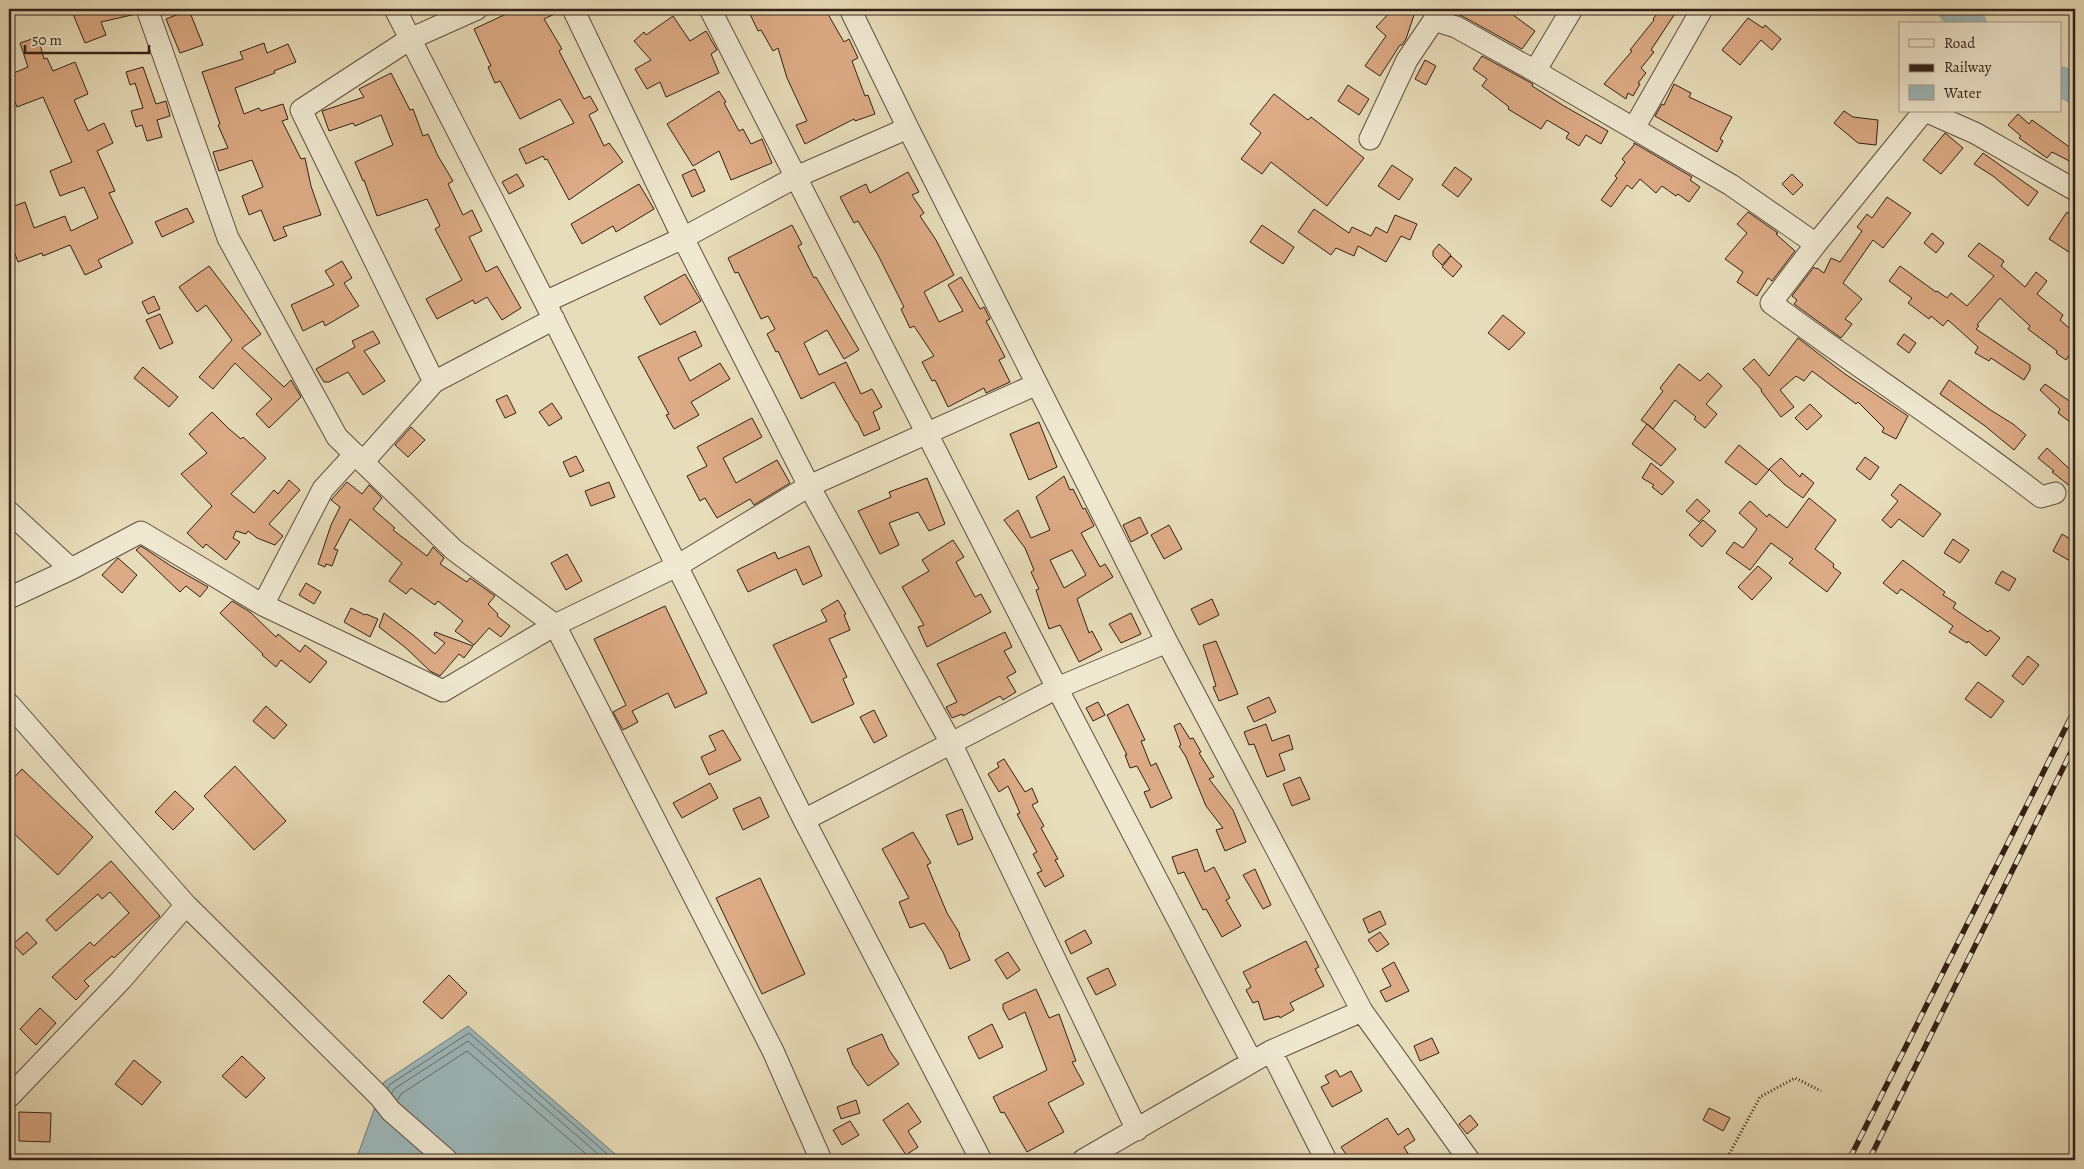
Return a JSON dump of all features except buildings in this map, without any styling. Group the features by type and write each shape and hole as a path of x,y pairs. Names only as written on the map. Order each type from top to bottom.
{"street":[{"path":"147,9 228,238 337,437 454,550 555,625 773,1051 821,1160"},
{"path":"395,9 550,311 804,820 981,1160"},
{"path":"434,382 301,110 410,39 477,9"},
{"path":"573,9 683,238 809,486 951,743 1137,1130"},
{"path":"710,9 1057,688 1252,1062"},
{"path":"850,9 1166,642 1362,1011 1469,1160"},
{"path":"1535,71 1572,9"},
{"path":"1634,128 1702,9"},
{"path":"1370,139 1407,60 1435,14 1731,185 1816,244"},
{"path":"1923,112 1816,244 1772,303 1831,348 2009,472 2041,497 2055,494"},
{"path":"1926,112 1975,132 2075,190"},
{"path":"263,605 323,489 359,458 434,382 550,311 796,177 908,128"},
{"path":"9,598 71,569 141,532 263,605 443,691 555,625 677,566 809,486 1037,384"},
{"path":"9,512 71,569"},
{"path":"804,820 1057,688 1166,642"},
{"path":"9,704 186,905 379,1096 391,1111 447,1160"},
{"path":"9,1097 121,980 186,905"},
{"path":"1083,1160 1271,1050 1362,1011"},
{"path":"1271,1050 1326,1160"}],"path":[{"path":"1726,1160 1760,1097 1795,1078 1822,1090"}],"water":[{"path":"468,1026 622,1160 356,1160 384,1082"}],"waterway":[{"path":"1952,9 1969,22"},
{"path":"2062,82 2075,89"}],"railway":[{"path":"1849,1160 2075,709"},
{"path":"1869,1160 2075,744"}]}
